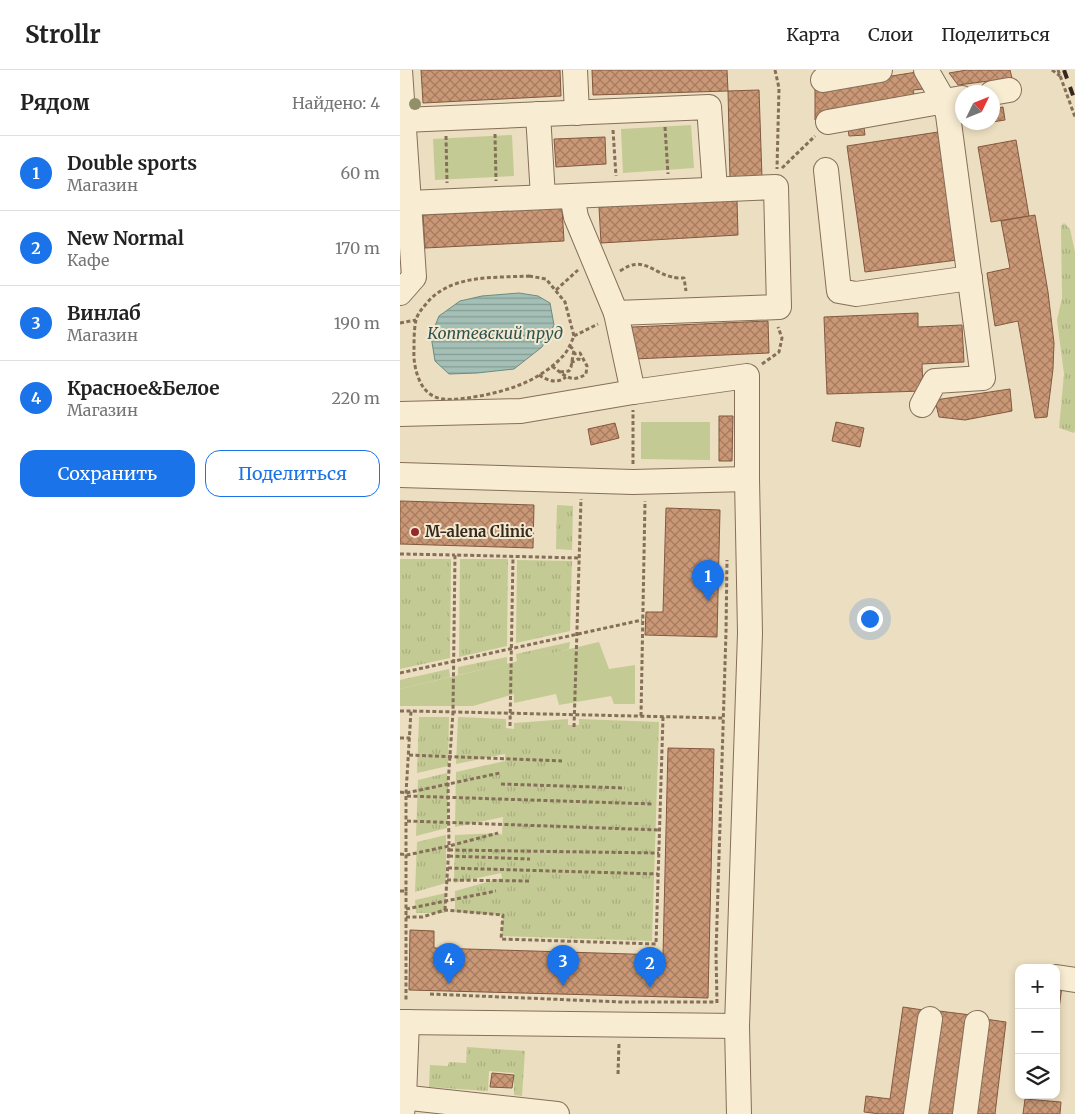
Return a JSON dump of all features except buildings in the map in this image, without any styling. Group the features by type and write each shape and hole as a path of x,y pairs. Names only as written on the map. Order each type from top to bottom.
{"street":[{"path":"400,70 403,161 409,203 414,277 400,293"},
{"path":"575,70 577,113"},
{"path":"823,80 880,70"},
{"path":"934,73 953,100"},
{"path":"828,122 953,100"},
{"path":"922,405 935,381 983,378 948,115 953,100"},
{"path":"402,132 445,118 709,107 715,189"},
{"path":"538,114 543,197"},
{"path":"826,170 840,290 856,294 970,278"},
{"path":"409,203 776,187 779,307 616,313"},
{"path":"572,196 576,217 616,313 633,392"},
{"path":"400,414 521,411 633,392 747,376 750,633 737,1026 739,1114"},
{"path":"400,475 639,491 747,479"},
{"path":"1060,978 1075,980"},
{"path":"916,1114 930,1019"},
{"path":"557,1114 402,1102 403,1022 737,1026"},
{"path":"965,1114 977,1023"}],"path":[{"path":"775,70 778,88 776,174 828,122"},
{"path":"1052,70 1061,77"},
{"path":"1058,70 1075,117"},
{"path":"664,109 668,191"},
{"path":"612,112 616,194"},
{"path":"495,116 496,199"},
{"path":"445,118 448,202"},
{"path":"556,290 592,257"},
{"path":"604,284 626,266 639,263 652,267 672,277 684,278 688,310"},
{"path":"574,336 565,302 546,279 529,276 490,278 454,284 435,293 419,313 416,320 413,360 421,384 431,395 446,400 496,394 519,386 540,375 564,355 574,336 616,313"},
{"path":"756,368 779,352 782,338 776,322 779,307"},
{"path":"400,323 416,320"},
{"path":"559,372 569,371 571,367 574,354 573,348 568,348"},
{"path":"552,366 566,377 579,379 586,374 587,366 580,353 574,354"},
{"path":"564,355 571,364"},
{"path":"571,364 578,360 583,360"},
{"path":"540,375 549,381 560,381 566,377"},
{"path":"633,392 639,491 642,620 641,716"},
{"path":"639,491 654,500"},
{"path":"571,499 590,499"},
{"path":"574,727 581,499"},
{"path":"400,554 580,558"},
{"path":"445,910 449,848 448,784 453,712 455,555"},
{"path":"510,726 513,557"},
{"path":"430,994 620,1002 716,1002 726,558"},
{"path":"400,673 642,620"},
{"path":"400,711 723,718"},
{"path":"403,1022 406,950 406,794 411,711"},
{"path":"406,916 422,917 445,910 503,914 501,939 656,944 663,717"},
{"path":"400,738 410,738"},
{"path":"409,755 562,761"},
{"path":"406,794 500,773"},
{"path":"501,784 625,788"},
{"path":"400,792 449,797 653,804"},
{"path":"407,821 659,830"},
{"path":"400,854 407,855 449,848 498,833"},
{"path":"449,848 659,853"},
{"path":"448,856 530,860"},
{"path":"448,868 658,874"},
{"path":"447,880 531,882"},
{"path":"406,909 496,890"},
{"path":"400,891 406,891"},
{"path":"400,951 406,950"}],"green space":[{"path":"691,125 694,168 623,173 621,129"},
{"path":"512,135 514,176 435,180 433,139"},
{"path":"1064,223 1070,229 1075,252 1074,433 1059,428 1064,374 1057,320 1062,298 1061,226"},
{"path":"641,422 710,422 710,460 641,459"},
{"path":"557,505 573,506 572,550 556,549"},
{"path":"400,559 451,559 450,658 400,669"},
{"path":"460,559 508,559 507,646 459,657"},
{"path":"517,560 572,561 570,631 516,643"},
{"path":"570,642 569,649 517,662 516,654"},
{"path":"599,642 609,669 635,665 635,704 614,704 611,696 559,705 556,694 514,703 514,694 473,706 400,706 400,689"},
{"path":"507,657 507,664 458,675 458,667"},
{"path":"449,669 450,677 400,689 400,680"},
{"path":"419,717 449,717 448,766 417,773"},
{"path":"458,717 506,719 506,728 514,729 514,723 568,719 568,725 579,725 579,719 659,722 652,941 502,936 503,915 455,912 455,891 502,878 501,873 454,883 455,835 498,833 502,835 503,817 455,827 456,772 505,761 505,754 456,764"},
{"path":"447,773 447,828 416,836 418,780"},
{"path":"446,835 446,883 415,892 417,842"},
{"path":"446,893 445,913 416,913 415,900"},
{"path":"467,1047 525,1051 522,1096 514,1095 514,1073 489,1071 488,1091 429,1087 430,1065 448,1066 449,1062 466,1063"}],"water":[{"name":"Коптевский пруд","path":"519,293 538,296 550,303 554,325 542,347 514,369 449,374 435,361 431,336 439,316 460,301 482,296"}],"railway":[{"path":"1064,70 1075,101"}],"place":[{"name":"M-alena Clinic","path":"415,532"},
{"name":"Double sports","path":"708,601"},
{"name":"Красное&Белое","path":"449,984"},
{"name":"Винлаб","path":"563,986"},
{"name":"New Normal","path":"650,988"}]}
